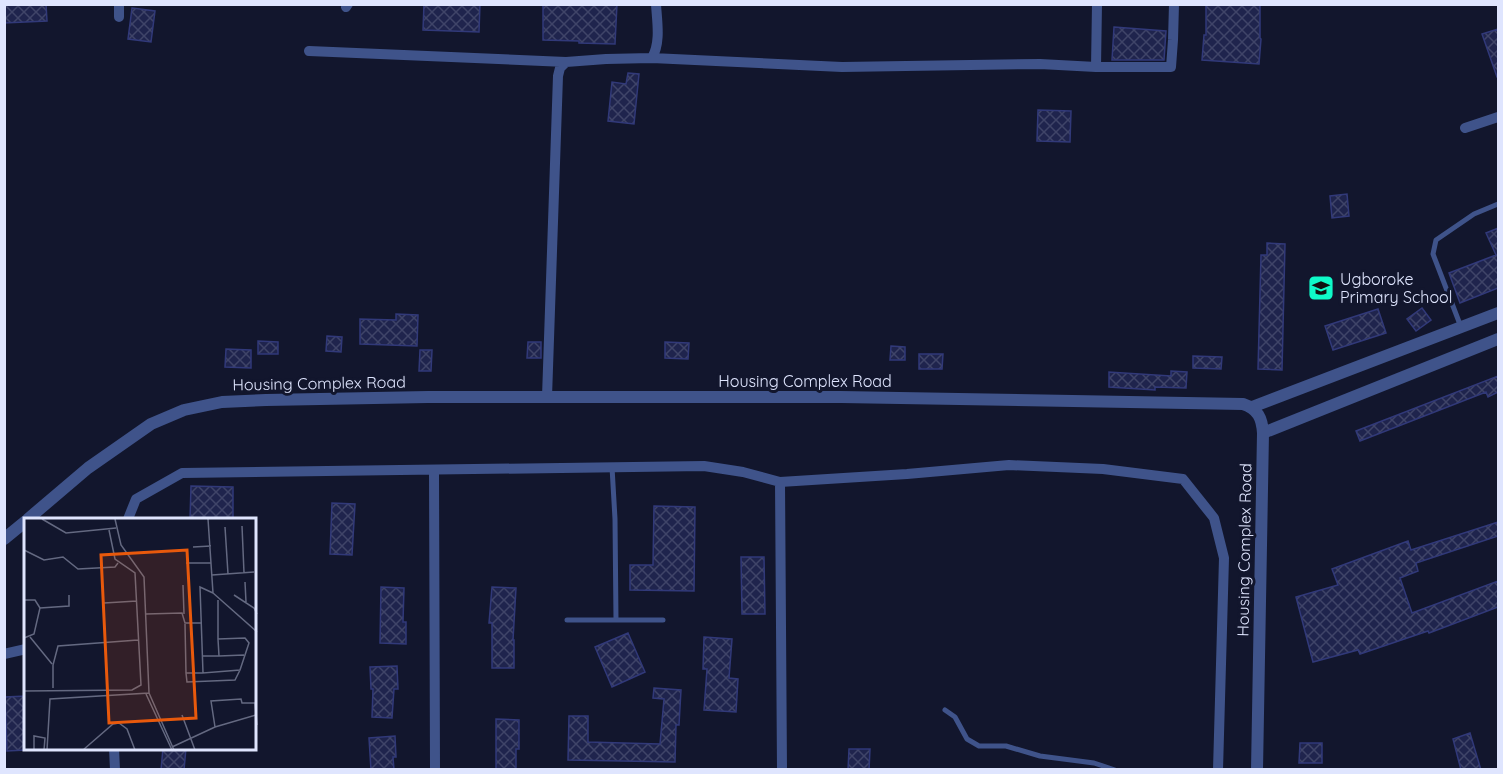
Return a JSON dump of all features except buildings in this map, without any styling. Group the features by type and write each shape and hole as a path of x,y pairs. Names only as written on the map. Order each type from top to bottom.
{"street":[{"path":"119,4 119,17"},
{"path":"652,58 656,51 657,40 656,4"},
{"path":"1096,67 1097,4"},
{"path":"309,51 566,62 652,58 842,67 1040,64 1171,67 1174,4"},
{"path":"547,397 558,76 560,68 566,62"},
{"path":"1466,128 1498,117"},
{"path":"1252,407 1498,313"},
{"path":"1263,434 1498,339"},
{"name":"Housing Complex Road","path":"29,518 88,468 151,424 184,410 222,402 428,397 852,397 1243,404 1252,407 1259,416 1263,434 1257,770"},
{"path":"128,518 136,499 182,473 704,466 743,472 780,482 1010,465 1103,468 1183,479 1214,518 1224,558 1218,770"},
{"path":"434,470 435,768"},
{"path":"780,482 782,770"},
{"name":"Housing Complex Road","path":"4,539 24,522"},
{"path":"4,654 24,649"},
{"path":"114,750 115,770"}],"lane":[{"path":"1461,327 1433,254 1436,240 1474,214 1498,204"},
{"path":"612,467 616,620"},
{"path":"567,620 663,620"},
{"path":"945,710 955,717 967,739 979,746 1006,746 1040,756 1094,763 1115,770"}],"place":[{"name":"Ugboroke Primary School","path":"1321,288"}]}
